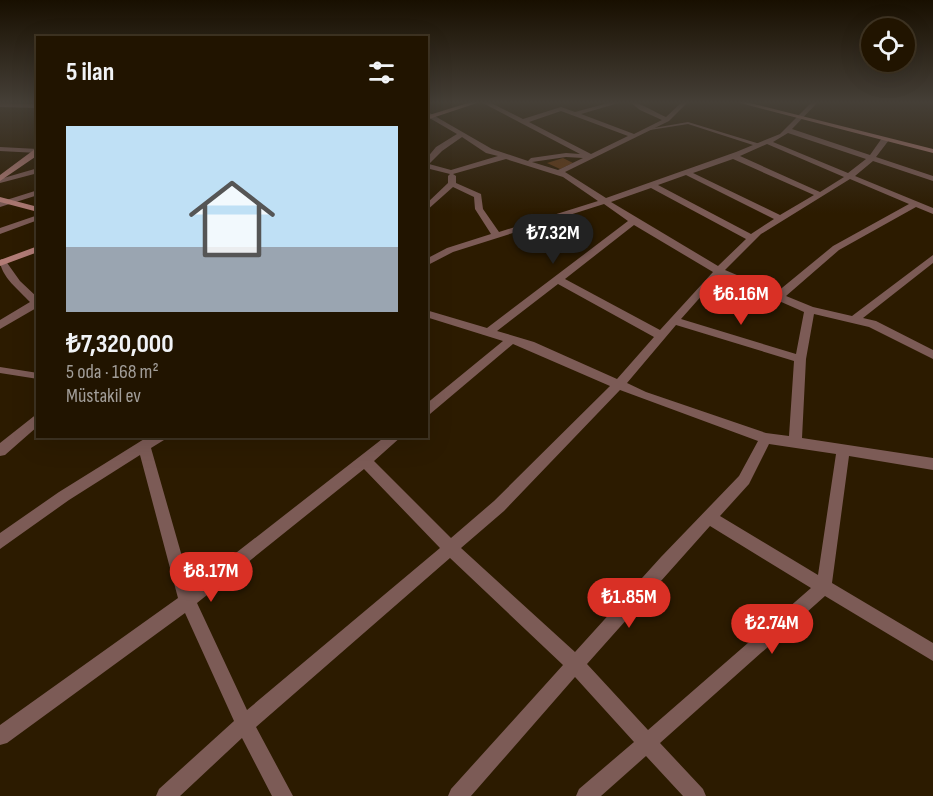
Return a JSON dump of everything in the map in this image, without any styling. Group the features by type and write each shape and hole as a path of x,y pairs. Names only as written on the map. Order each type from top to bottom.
{"street":[{"path":"428,163 440,149 454,139"},
{"path":"471,139 504,157 560,172 634,221 719,271 810,310 873,324 933,355"},
{"path":"555,139 590,156"},
{"path":"560,172 623,139"},
{"path":"431,255 606,201 733,156 772,139"},
{"path":"815,139 933,179"},
{"path":"882,139 933,150"},
{"path":"166,796 245,724 500,506 618,385 719,271 752,238 849,177 872,158 885,140"},
{"path":"767,142 933,211"},
{"path":"0,149 36,151"},
{"path":"0,180 36,153"},
{"path":"520,160 566,155 590,156"},
{"path":"733,156 821,195"},
{"path":"428,166 451,172 504,157"},
{"path":"0,180 36,171"},
{"path":"451,172 452,184"},
{"path":"686,172 781,219"},
{"path":"428,204 452,184"},
{"path":"452,184 478,196 479,209 497,236"},
{"path":"652,184 752,238"},
{"path":"2,202 36,193"},
{"path":"2,202 36,210"},
{"path":"778,297 836,248 915,204"},
{"path":"0,231 36,218"},
{"path":"489,332 634,221"},
{"path":"36,250 1,262 17,283 36,301"},
{"path":"853,321 931,261"},
{"path":"558,279 661,336"},
{"path":"0,325 33,310"},
{"path":"795,443 800,359 810,310"},
{"path":"428,314 512,339 618,385 766,438 843,452 933,464"},
{"path":"674,321 800,359"},
{"path":"428,409 512,339"},
{"path":"0,450 36,420"},
{"path":"0,542 64,496 157,438"},
{"path":"0,736 187,600 395,438"},
{"path":"458,796 575,664 744,480 766,438"},
{"path":"144,446 187,600 245,724 283,796"},
{"path":"586,796 824,587 843,452"},
{"path":"365,461 450,548 575,664 696,796"},
{"path":"709,517 933,653"}],"lane":[{"path":"739,139 758,145"},
{"path":"0,370 36,376"}],"building":[{"path":"563,158 573,163 560,169 547,163"}]}
